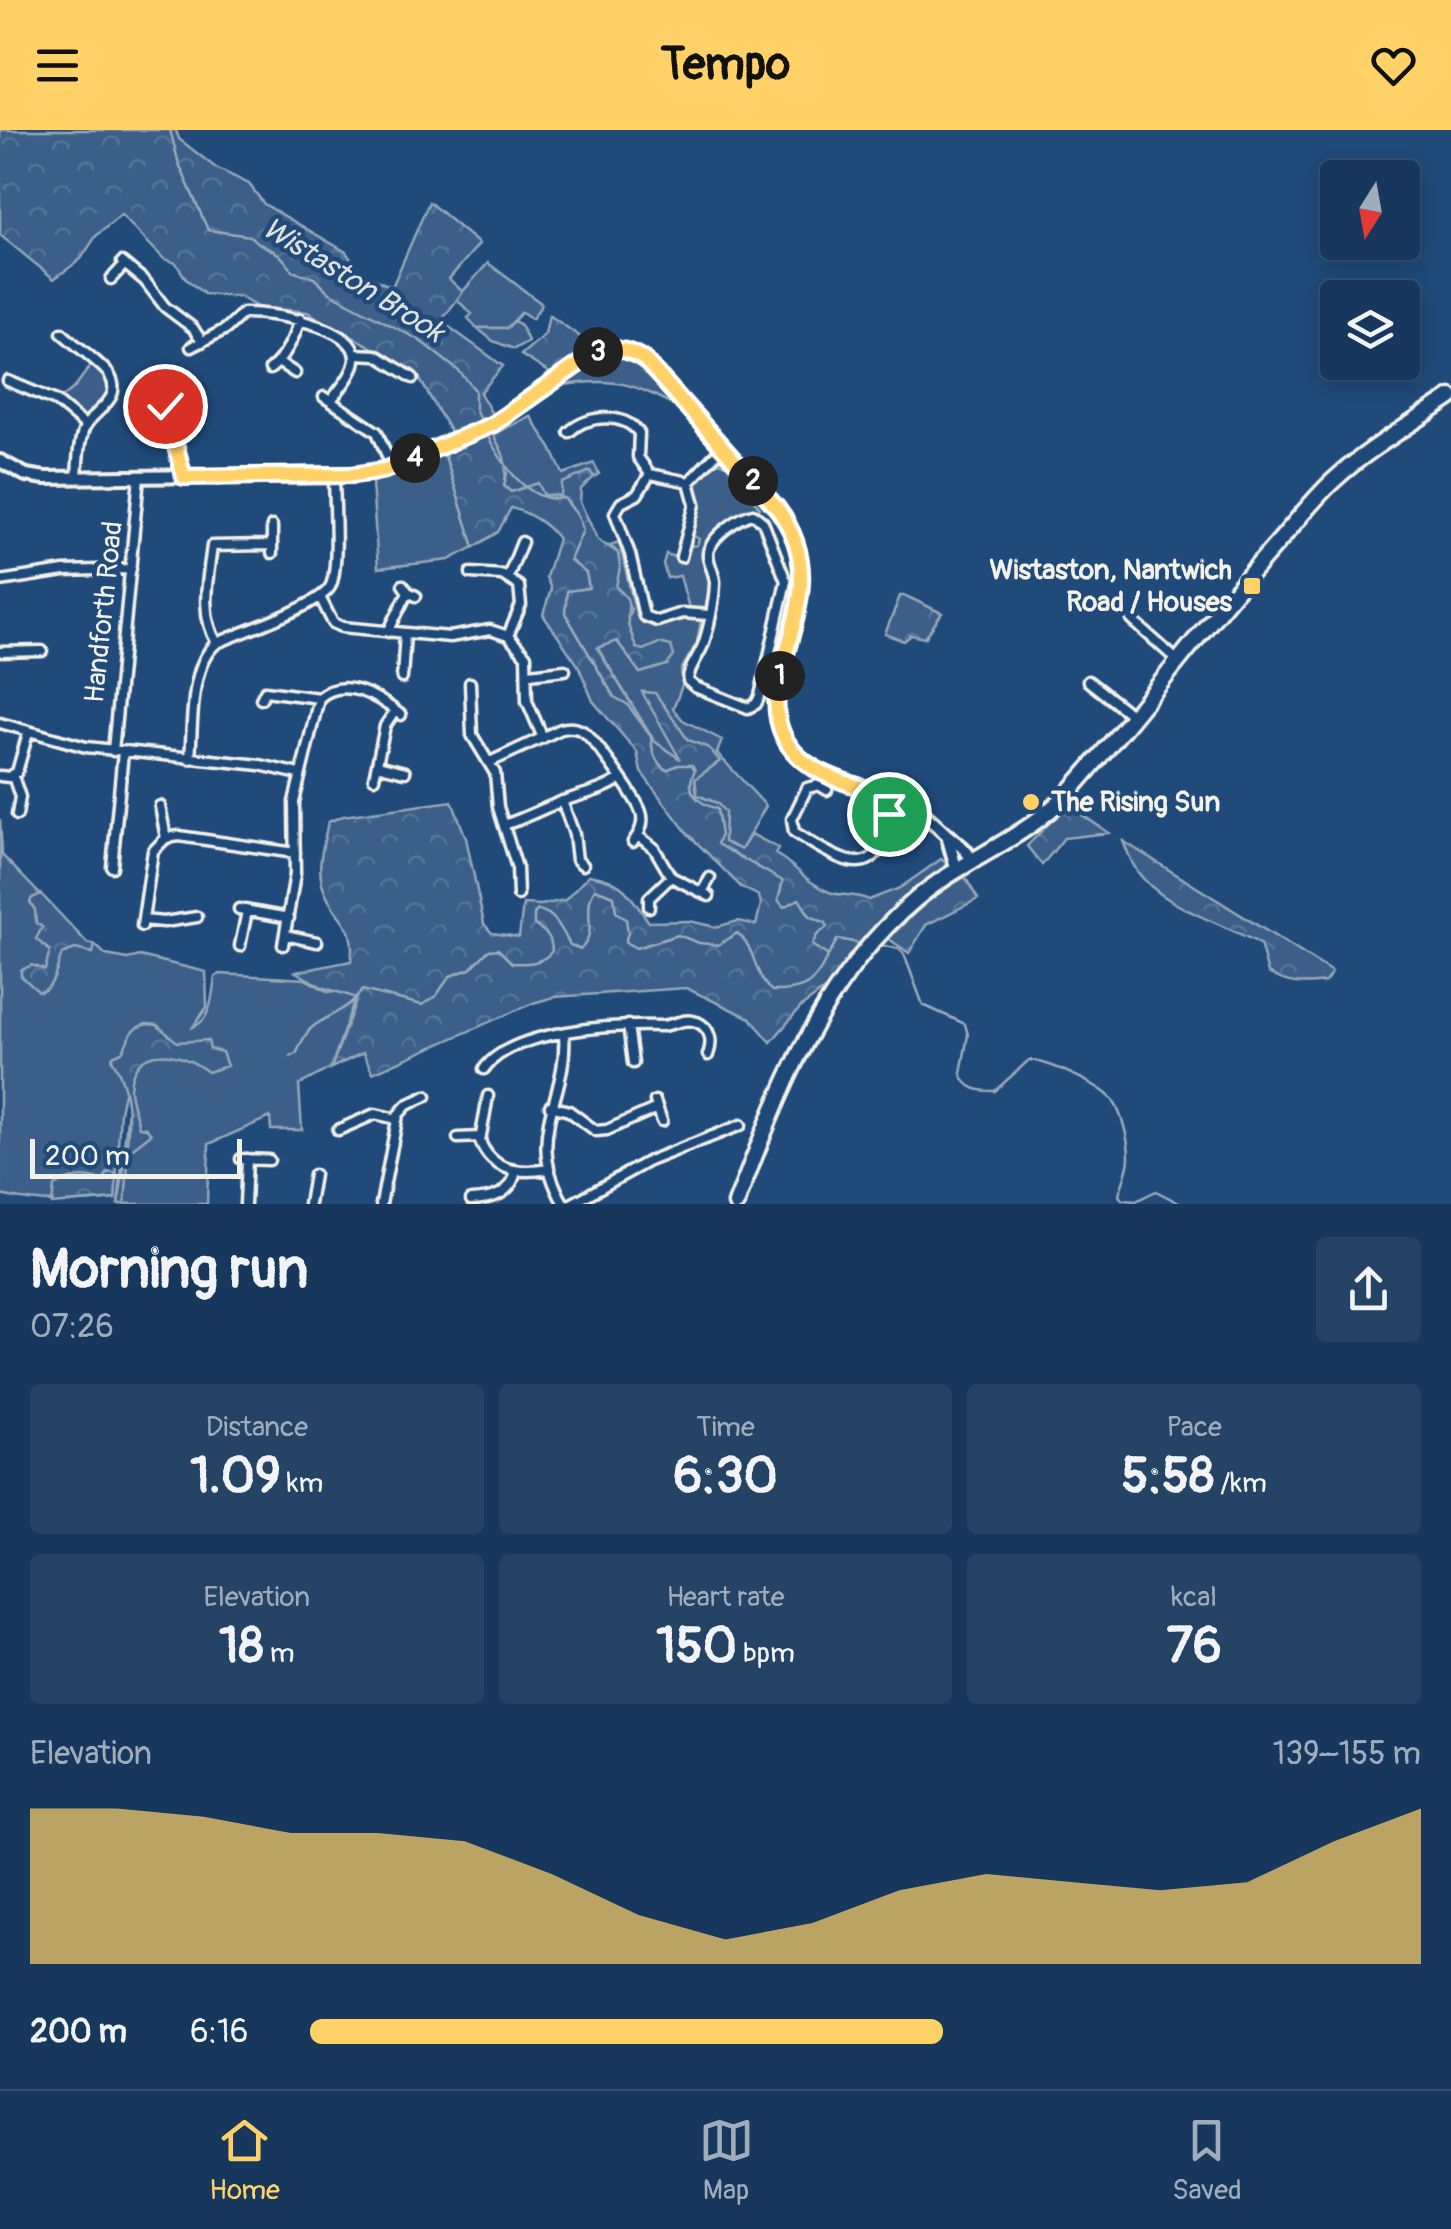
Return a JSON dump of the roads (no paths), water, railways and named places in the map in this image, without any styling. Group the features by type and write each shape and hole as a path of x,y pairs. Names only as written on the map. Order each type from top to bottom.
{"highway":[{"path":"736,1204 800,1050 882,932 915,900 957,870 1045,817 1332,482 1451,396"}],"street":[{"path":"110,279 123,263 145,281 165,307 193,328 202,342"},
{"path":"191,347 226,329 243,312 300,319 345,341 355,354 352,370 328,399 379,435 392,468"},
{"path":"296,373 274,365 295,334 300,319"},
{"path":"62,332 74,338 112,379 110,401 86,425 78,478"},
{"path":"0,461 31,476 78,478 364,474 392,468 493,424 590,356 616,348 629,350 645,360 793,532 801,559 802,594 782,662 775,708 783,740 797,756 825,774 896,798 928,815 966,849 972,861"},
{"path":"355,354 376,355 407,378"},
{"path":"8,381 56,400 86,425"},
{"path":"173,392 165,403 184,477"},
{"path":"572,414 578,424"},
{"path":"154,423 170,418"},
{"path":"569,432 578,424 620,418 636,427 640,438 638,457 650,474 689,482"},
{"path":"689,482 722,448"},
{"path":"650,474 637,494 618,505 615,520 630,554 644,616 657,621 682,613 708,614"},
{"path":"190,759 200,664 216,643 320,597 329,589 334,575 334,476"},
{"name":"Handforth Road","path":"112,868 139,477"},
{"path":"681,557 695,504 689,482"},
{"path":"743,517 758,517 773,542 786,582 756,704 748,708 688,681 702,648 708,614 715,585 715,572 707,554 710,545 743,517"},
{"path":"216,643 206,610 212,546 272,549 272,526"},
{"path":"686,537 698,540"},
{"path":"508,577 522,555 522,542"},
{"path":"0,581 64,571 130,569"},
{"path":"475,569 508,577 519,586 522,594 518,617 508,636"},
{"path":"388,632 409,591"},
{"path":"320,597 333,623"},
{"path":"1132,620 1178,661"},
{"path":"320,626 333,623 450,637 482,630 508,636 526,656 527,700 543,738"},
{"path":"405,633 405,673"},
{"path":"0,652 42,651"},
{"path":"528,674 565,670"},
{"path":"1088,681 1134,717"},
{"path":"470,683 472,735 497,780 498,807 518,896"},
{"path":"261,699 265,690 319,698 334,689 381,698 398,713 385,726 374,778"},
{"path":"313,938 284,940 295,853 292,819 319,698"},
{"path":"0,723 28,733 118,752 260,766 299,774"},
{"path":"490,762 566,728 582,731 595,743 642,814 636,839 654,848 671,877 705,894 710,878"},
{"path":"16,816 20,797 13,776 28,733"},
{"path":"377,765 399,773"},
{"path":"0,776 13,776"},
{"path":"504,825 562,801 598,792 620,779"},
{"path":"827,790 819,785 807,788 792,819 794,832 853,863 869,860 880,846 896,798"},
{"path":"562,801 574,834 576,863"},
{"path":"160,806 166,838"},
{"path":"946,834 957,870"},
{"path":"197,917 183,912 164,922 142,923 153,852 166,838 175,836 295,853"},
{"path":"649,907 649,898 671,877"},
{"path":"238,940 243,910 289,918"},
{"path":"484,1069 490,1061 533,1038 628,1026 666,1026 685,1020 709,1032 708,1054"},
{"path":"628,1026 633,1064"},
{"path":"564,1033 564,1058 546,1137 549,1169 568,1204 649,1161 740,1125"},
{"path":"381,1204 397,1118 406,1105 426,1096"},
{"path":"488,1096 480,1145 488,1157 516,1171 549,1169"},
{"path":"550,1106 569,1110 596,1131 607,1130 656,1104 662,1121"},
{"path":"338,1130 375,1114 397,1118"},
{"path":"458,1138 480,1137"},
{"path":"244,1204 244,1159 268,1160"},
{"path":"471,1200 492,1198 504,1192 516,1171"},
{"path":"309,1204 314,1175"}],"waterway":[{"name":"Wistaston Brook","path":"170,130 179,164 208,230 250,236 282,257 292,271 314,278 330,293 419,340 460,372 475,390 475,408 482,426"},
{"name":"Wistaston Brook","path":"486,433 517,479 538,495 564,498 578,516 583,530 570,560 586,573 589,588 567,591 565,613 614,697 627,704 651,736 654,755 662,767 666,770 692,765 694,795 717,809 721,835 717,844 783,881 778,900 784,907 799,899 810,916 826,923 812,945 827,955"},
{"path":"291,1056 312,1028 347,1006 362,990 422,1005 436,996 450,976 470,969 489,950 498,949 512,963 539,961 552,951 548,935 534,925 538,910 553,918 570,945 581,949 589,934 589,904 595,889 614,896 616,912 626,919 625,942 636,948 678,935 718,945 737,933 772,991 809,983 838,939 863,944"},
{"path":"881,945 904,954 923,1005 965,1024 968,1035 961,1073 970,1086 995,1091 1029,1060 1093,1085 1113,1101 1126,1134 1129,1157 1119,1195 1122,1200 1136,1201 1156,1191 1181,1204"}],"place":[{"name":"Wistaston, Nantwich Road / Houses","path":"1252,586"},
{"name":"The Rising Sun","path":"1031,802"}]}
